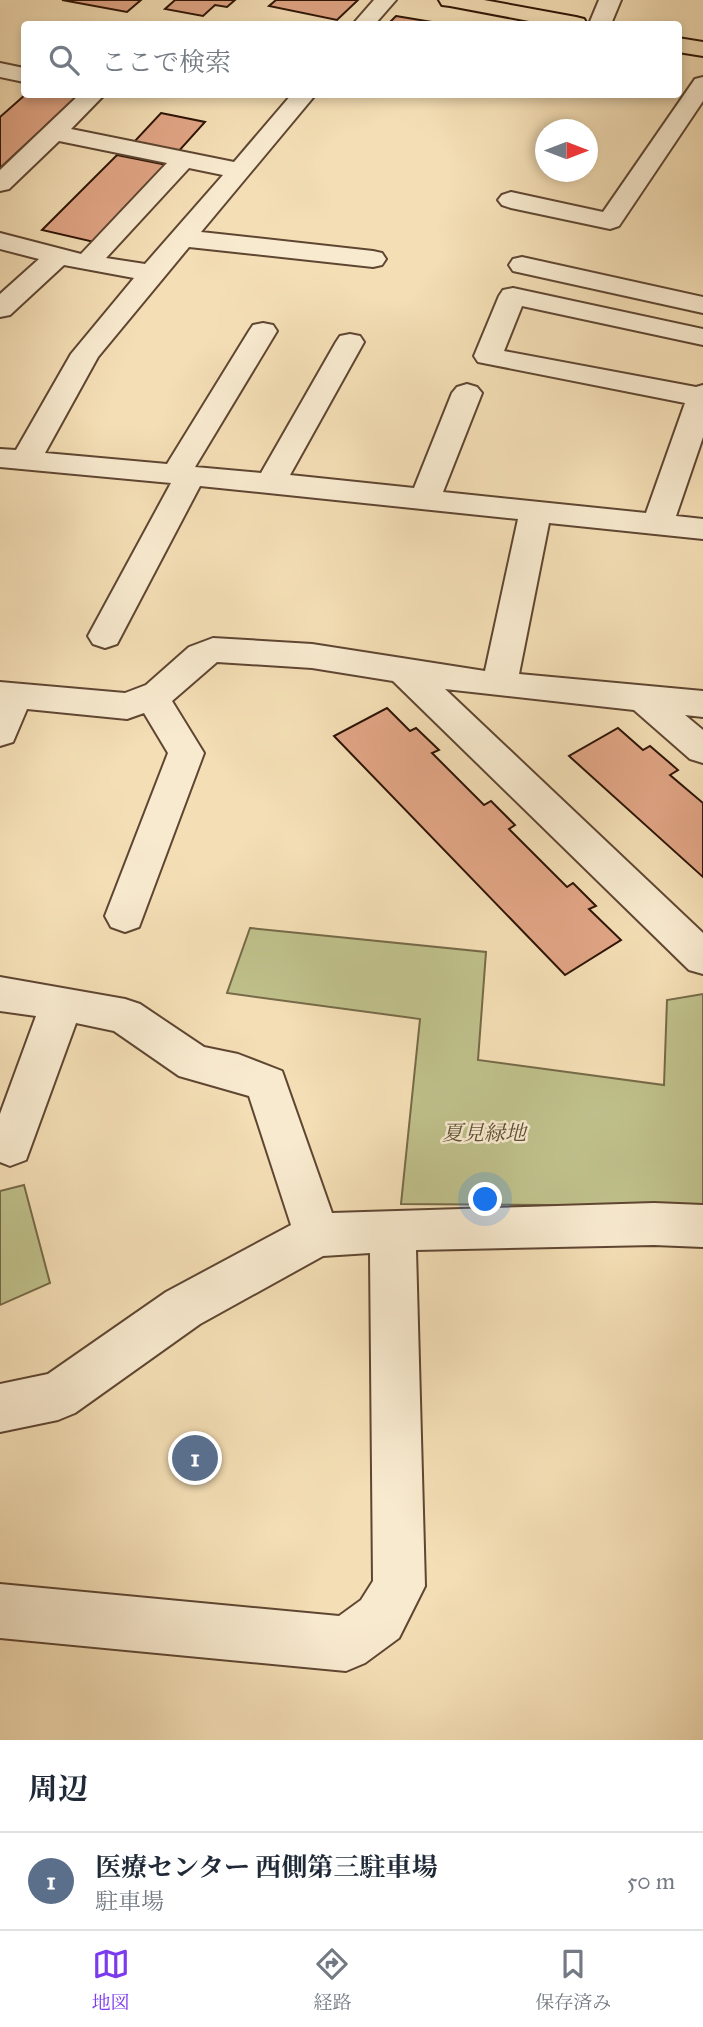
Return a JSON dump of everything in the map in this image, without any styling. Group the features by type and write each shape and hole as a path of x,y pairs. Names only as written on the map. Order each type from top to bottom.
{"main road":[{"path":"454,0 561,21"},
{"path":"682,46 703,50"}],"street":[{"path":"367,21 385,0"},
{"path":"601,21 610,0"},
{"path":"0,70 21,74"},
{"path":"511,200 610,220 703,84"},
{"path":"0,184 90,98"},
{"path":"302,98 85,354 13,459 703,529"},
{"path":"54,133 241,171"},
{"path":"87,263 184,159"},
{"path":"182,238 373,259"},
{"path":"0,241 87,263 152,273"},
{"path":"0,309 58,256"},
{"path":"522,265 703,305"},
{"path":"659,524 703,396 488,356 513,296 703,337"},
{"path":"105,636 183,476 263,331"},
{"path":"270,483 350,342"},
{"path":"424,501 467,393"},
{"path":"500,684 535,512"},
{"path":"0,733 7,694 127,706 158,694 201,655 213,650 312,656 405,672 500,684 703,704"},
{"path":"405,672 703,958"},
{"path":"125,916 186,753 151,696"},
{"path":"644,699 703,750"},
{"path":"0,995 62,1003 125,1016 194,1063 238,1072 267,1084 317,1235"},
{"path":"10,1146 62,1003"},
{"path":"0,1408 58,1396 183,1308 317,1235 393,1230 654,1224 703,1226"},
{"path":"0,1611 346,1644 380,1619 399,1586 393,1230"}],"green space":[{"name":"夏見緑地","path":"250,928 486,952 478,1060 664,1085 667,1000 703,994 703,1206 401,1204 420,1019 227,993"},
{"path":"24,1185 50,1283 0,1305 0,1191"}],"building":[{"path":"62,0 141,0 127,12"},
{"path":"175,0 235,0 227,7 215,5 203,16 165,9"},
{"path":"276,0 358,0 337,20 269,6"},
{"path":"396,16 426,21 391,21"},
{"path":"21,98 76,98 0,168 0,117"},
{"path":"161,113 205,122 178,152 133,143"},
{"path":"117,155 167,165 94,242 42,230"},
{"path":"387,708 410,731 416,728 439,750 432,753 484,805 491,801 515,825 509,829 567,887 573,883 596,906 589,909 621,940 565,975 334,736"},
{"path":"618,728 643,750 650,746 678,770 670,775 703,803 703,877 569,756"}],"place":[{"name":"医療センター 西側第三駐車場","path":"195,1458"}]}
